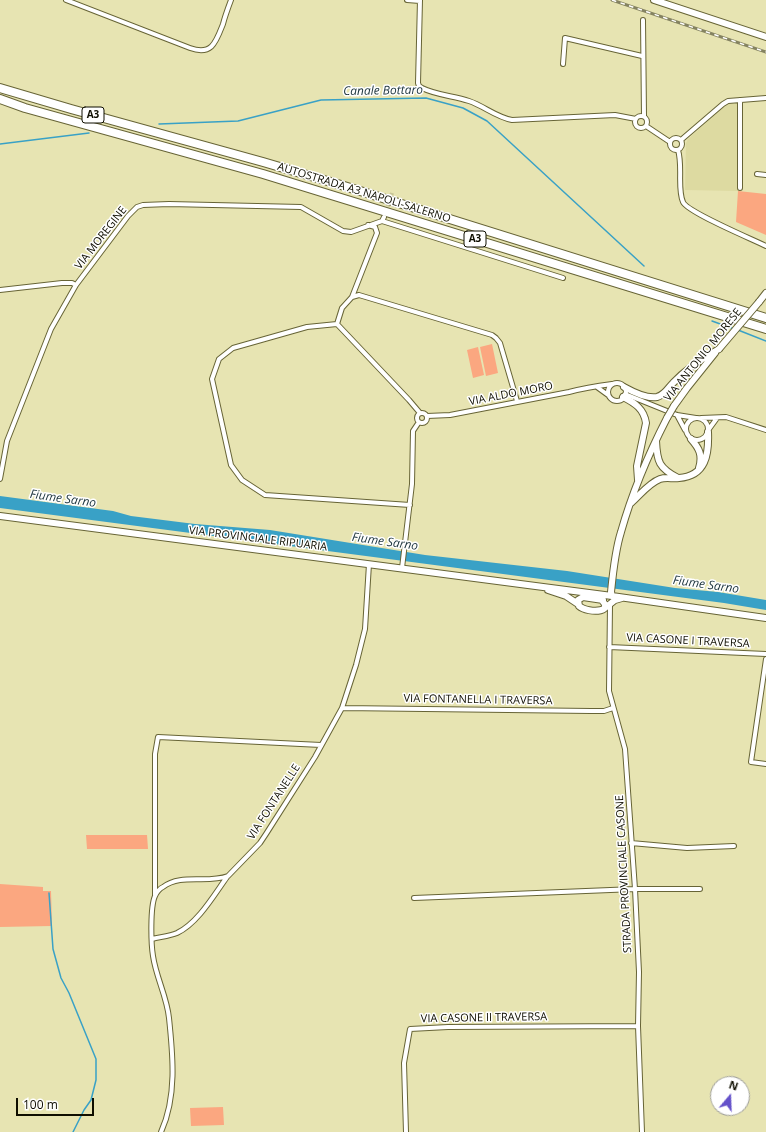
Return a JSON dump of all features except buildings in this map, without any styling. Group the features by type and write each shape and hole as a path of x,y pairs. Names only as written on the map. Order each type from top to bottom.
{"highway":[{"name":"AUTOSTRADA A3 NAPOLI-SALERNO","path":"0,88 341,185 766,318"},
{"name":"AUTOSTRADA A3 NAPOLI-SALERNO","path":"0,99 25,108 215,160 346,199 766,329"}],"main road":[{"path":"654,0 766,37"},
{"name":"VIA ANTONIO MORESE","path":"607,601 620,533 638,482 656,439 674,406 687,388 766,293"},
{"path":"624,388 648,396 657,397 664,394 684,373 705,357 719,349"},
{"path":"624,396 637,405 644,413 646,423 637,466 638,482"},
{"path":"630,504 648,487 657,481 665,478 678,478 692,475 699,469 707,457 709,445 708,430"},
{"path":"656,439 657,454 660,464 668,473 678,478"},
{"path":"691,439 700,450 701,460 699,469"},
{"name":"VIA PROVINCIALE RIPUARIA","path":"0,516 402,567 593,594 607,601"},
{"name":"VIA PROVINCIALE RIPUARIA","path":"537,587 566,596 582,608 623,598 766,618"},
{"path":"578,604 578,600 593,594"},
{"name":"VIA PROVINCIALE RIPUARIA","path":"583,597 607,601"},
{"path":"607,601 623,598"}],"street":[{"path":"66,0 200,51 210,48 216,41 231,0"},
{"path":"407,0 420,0 419,86 426,90 469,101 504,118 512,120 615,115 636,119 640,116 644,116"},
{"path":"643,20 642,56 644,116 647,121 646,126"},
{"path":"563,64 565,38 642,56"},
{"path":"681,140 728,101 766,98"},
{"path":"740,100 740,188"},
{"path":"636,119 638,126 646,126 670,142 671,148 678,150"},
{"path":"670,142 674,138 681,140"},
{"path":"678,150 682,146 681,140"},
{"path":"678,150 681,164 681,195 685,206 766,246"},
{"path":"758,174 766,175"},
{"name":"VIA MOREGINE","path":"0,479 8,441 15,420 51,329 76,286 128,216 137,207 143,205 169,204 301,207 343,231 351,232 383,219 563,278"},
{"path":"337,324 342,308 352,297 377,233 375,227 368,225"},
{"path":"0,290 62,283 72,283 76,286"},
{"path":"352,297 359,295 492,335 500,343 517,401"},
{"path":"337,324 420,413 425,413 427,416 426,422 419,422"},
{"path":"337,324 307,327 233,348 219,359 212,379 231,465 242,480 265,495 410,505"},
{"path":"609,396 609,388 612,384 620,384 624,388 624,396"},
{"name":"VIA ALDO MORO","path":"427,416 450,415 584,388 612,384"},
{"path":"598,387 616,400 624,396 677,415 698,418 732,418 766,430"},
{"path":"402,567 410,505 414,431 419,422 417,417 420,413"},
{"path":"677,415 691,439 696,441 702,439 717,418"},
{"path":"698,418 706,423 708,430"},
{"path":"686,431 688,422 698,418"},
{"name":"VIA FONTANELLE","path":"152,939 176,933 188,927 204,909 228,876 266,834 321,745 342,708 356,665 365,629 369,564"},
{"path":"607,601 606,612 608,616"},
{"name":"STRADA PROVINCIALE CASONE","path":"607,601 609,691 625,749 635,889 639,972 638,1026 642,1132"},
{"name":"VIA CASONE I TRAVERSA","path":"608,647 766,654"},
{"path":"766,659 751,762 766,764"},
{"name":"VIA FONTANELLA I TRAVERSA","path":"342,708 604,711 613,708"},
{"path":"160,1132 167,1115 172,1082 169,1016 153,957 152,939 153,906 155,895 155,754 158,738 321,745"},
{"path":"631,843 687,848 734,846"},
{"path":"155,895 162,887 175,880 220,879 228,876"},
{"path":"414,898 635,889 700,889"},
{"name":"VIA CASONE II TRAVERSA","path":"406,1132 404,1063 410,1029 448,1027 638,1026"}],"shaded area":[{"path":"737,103 738,191 685,190 686,143 688,139 727,104"},
{"path":"738,191 766,194 766,235 736,222"},
{"path":"492,344 498,373 486,376 480,347"},
{"path":"478,347 484,375 473,378 467,350"},
{"path":"86,835 147,835 148,849 87,849"},
{"path":"0,884 43,887 43,891 51,891 52,926 0,927"},
{"path":"223,1107 224,1125 191,1126 190,1108"}],"water":[{"name":"Fiume Sarno","path":"0,496 113,511 131,516 195,524 270,530 425,555 567,571 675,588 718,592 766,600 766,610 724,603 0,508"}],"waterway":[{"name":"Canale Bottaro","path":"159,124 238,121 321,100 426,98 463,108 487,121 644,266"},
{"name":"Canale Bottaro","path":"0,144 89,133"},
{"name":"Canale Bottaro","path":"712,321 734,329"},
{"name":"Canale Bottaro","path":"738,330 766,341"},
{"path":"49,893 53,949 61,978 69,993 96,1059 96,1080 91,1100 73,1132"}],"tunnel":[{"path":"386,212 392,193"}],"railway":[{"path":"612,0 766,52"}]}
